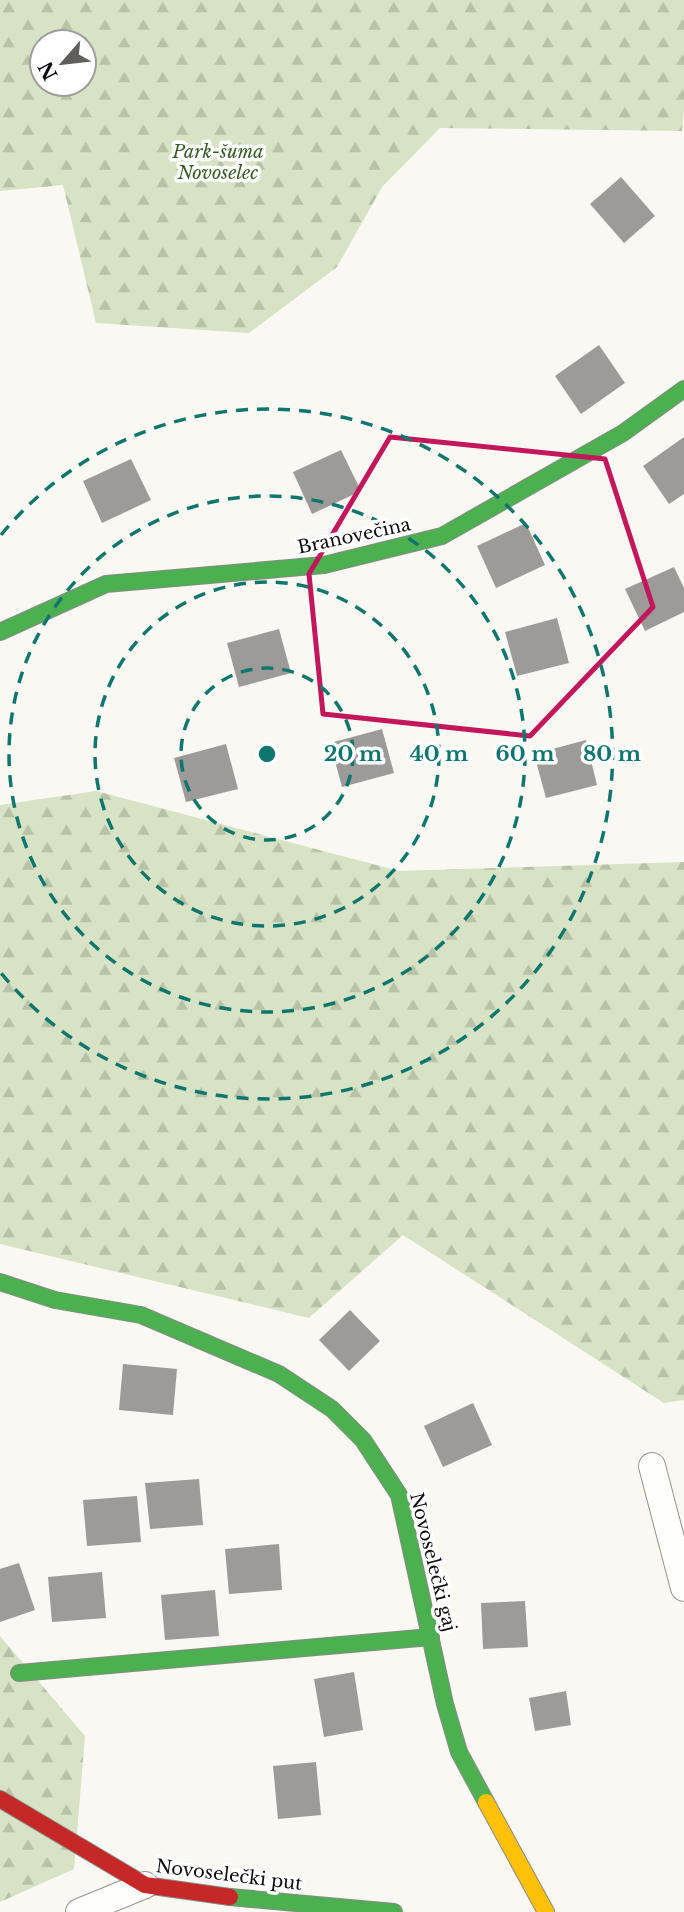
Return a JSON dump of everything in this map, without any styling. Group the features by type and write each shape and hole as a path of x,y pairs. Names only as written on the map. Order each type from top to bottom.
{"street":[{"name":"Branovečina","path":"0,632 106,584 324,565 442,536 623,433 684,389"},
{"name":"Novoselečki gaj","path":"0,1282 55,1300 141,1315 279,1374 332,1409 363,1440 399,1495 459,1752 546,1912"},
{"path":"652,1466 684,1588"},
{"path":"19,1672 431,1637"},
{"name":"Novoselečki put","path":"0,1798 145,1885 201,1894 394,1912"},
{"path":"79,1912 145,1885"}],"highlighted area":[{"path":"390,437 605,459 653,607 530,736 323,714 309,574"}],"green space":[{"name":"Park-šuma Novoselec","path":"0,0 684,0 682,131 440,128 382,187 337,267 249,333 96,323 63,185 0,191"},
{"path":"96,791 399,871 684,862 684,1400 664,1403 403,1235 309,1318 0,1244 0,805"},
{"path":"0,1636 85,1736 74,1869 0,1902"}],"building":[{"path":"621,177 655,216 624,243 590,204"},
{"path":"599,345 625,383 581,414 555,376"},
{"path":"684,437 684,494 669,504 643,466"},
{"path":"341,450 361,491 312,514 293,472"},
{"path":"131,459 151,500 102,523 83,481"},
{"path":"526,523 545,565 496,588 477,546"},
{"path":"674,567 684,588 684,612 645,631 625,589"},
{"path":"557,618 569,663 517,676 505,632"},
{"path":"279,629 291,673 239,687 227,643"},
{"path":"382,729 394,773 342,787 330,743"},
{"path":"586,740 597,785 546,798 534,754"},
{"path":"226,744 238,789 186,802 174,758"},
{"path":"350,1310 380,1341 349,1371 319,1340"},
{"path":"123,1364 177,1369 173,1415 119,1410"},
{"path":"473,1403 492,1445 443,1467 424,1426"},
{"path":"199,1479 203,1525 150,1529 145,1483"},
{"path":"137,1496 141,1542 87,1546 83,1500"},
{"path":"279,1544 282,1590 229,1594 225,1549"},
{"path":"19,1563 35,1610 0,1622 0,1569"},
{"path":"102,1572 106,1618 52,1622 48,1577"},
{"path":"215,1590 219,1636 165,1640 161,1595"},
{"path":"525,1601 528,1647 483,1649 481,1603"},
{"path":"354,1672 363,1730 324,1737 314,1679"},
{"path":"566,1691 571,1725 535,1731 529,1698"},
{"path":"316,1762 321,1815 278,1819 273,1766"}],"traffic: fast":[{"path":"0,632 106,584 324,565 442,536 623,433 684,389"},
{"path":"0,1282 55,1300 141,1315 279,1374 332,1409 363,1440 399,1495 445,1704 459,1752 486,1802"},
{"path":"19,1673 431,1637"},
{"path":"230,1897 394,1912"}],"traffic: slow":[{"path":"486,1802 546,1912"}],"traffic: jam":[{"path":"0,1799 145,1885 230,1897"}]}
